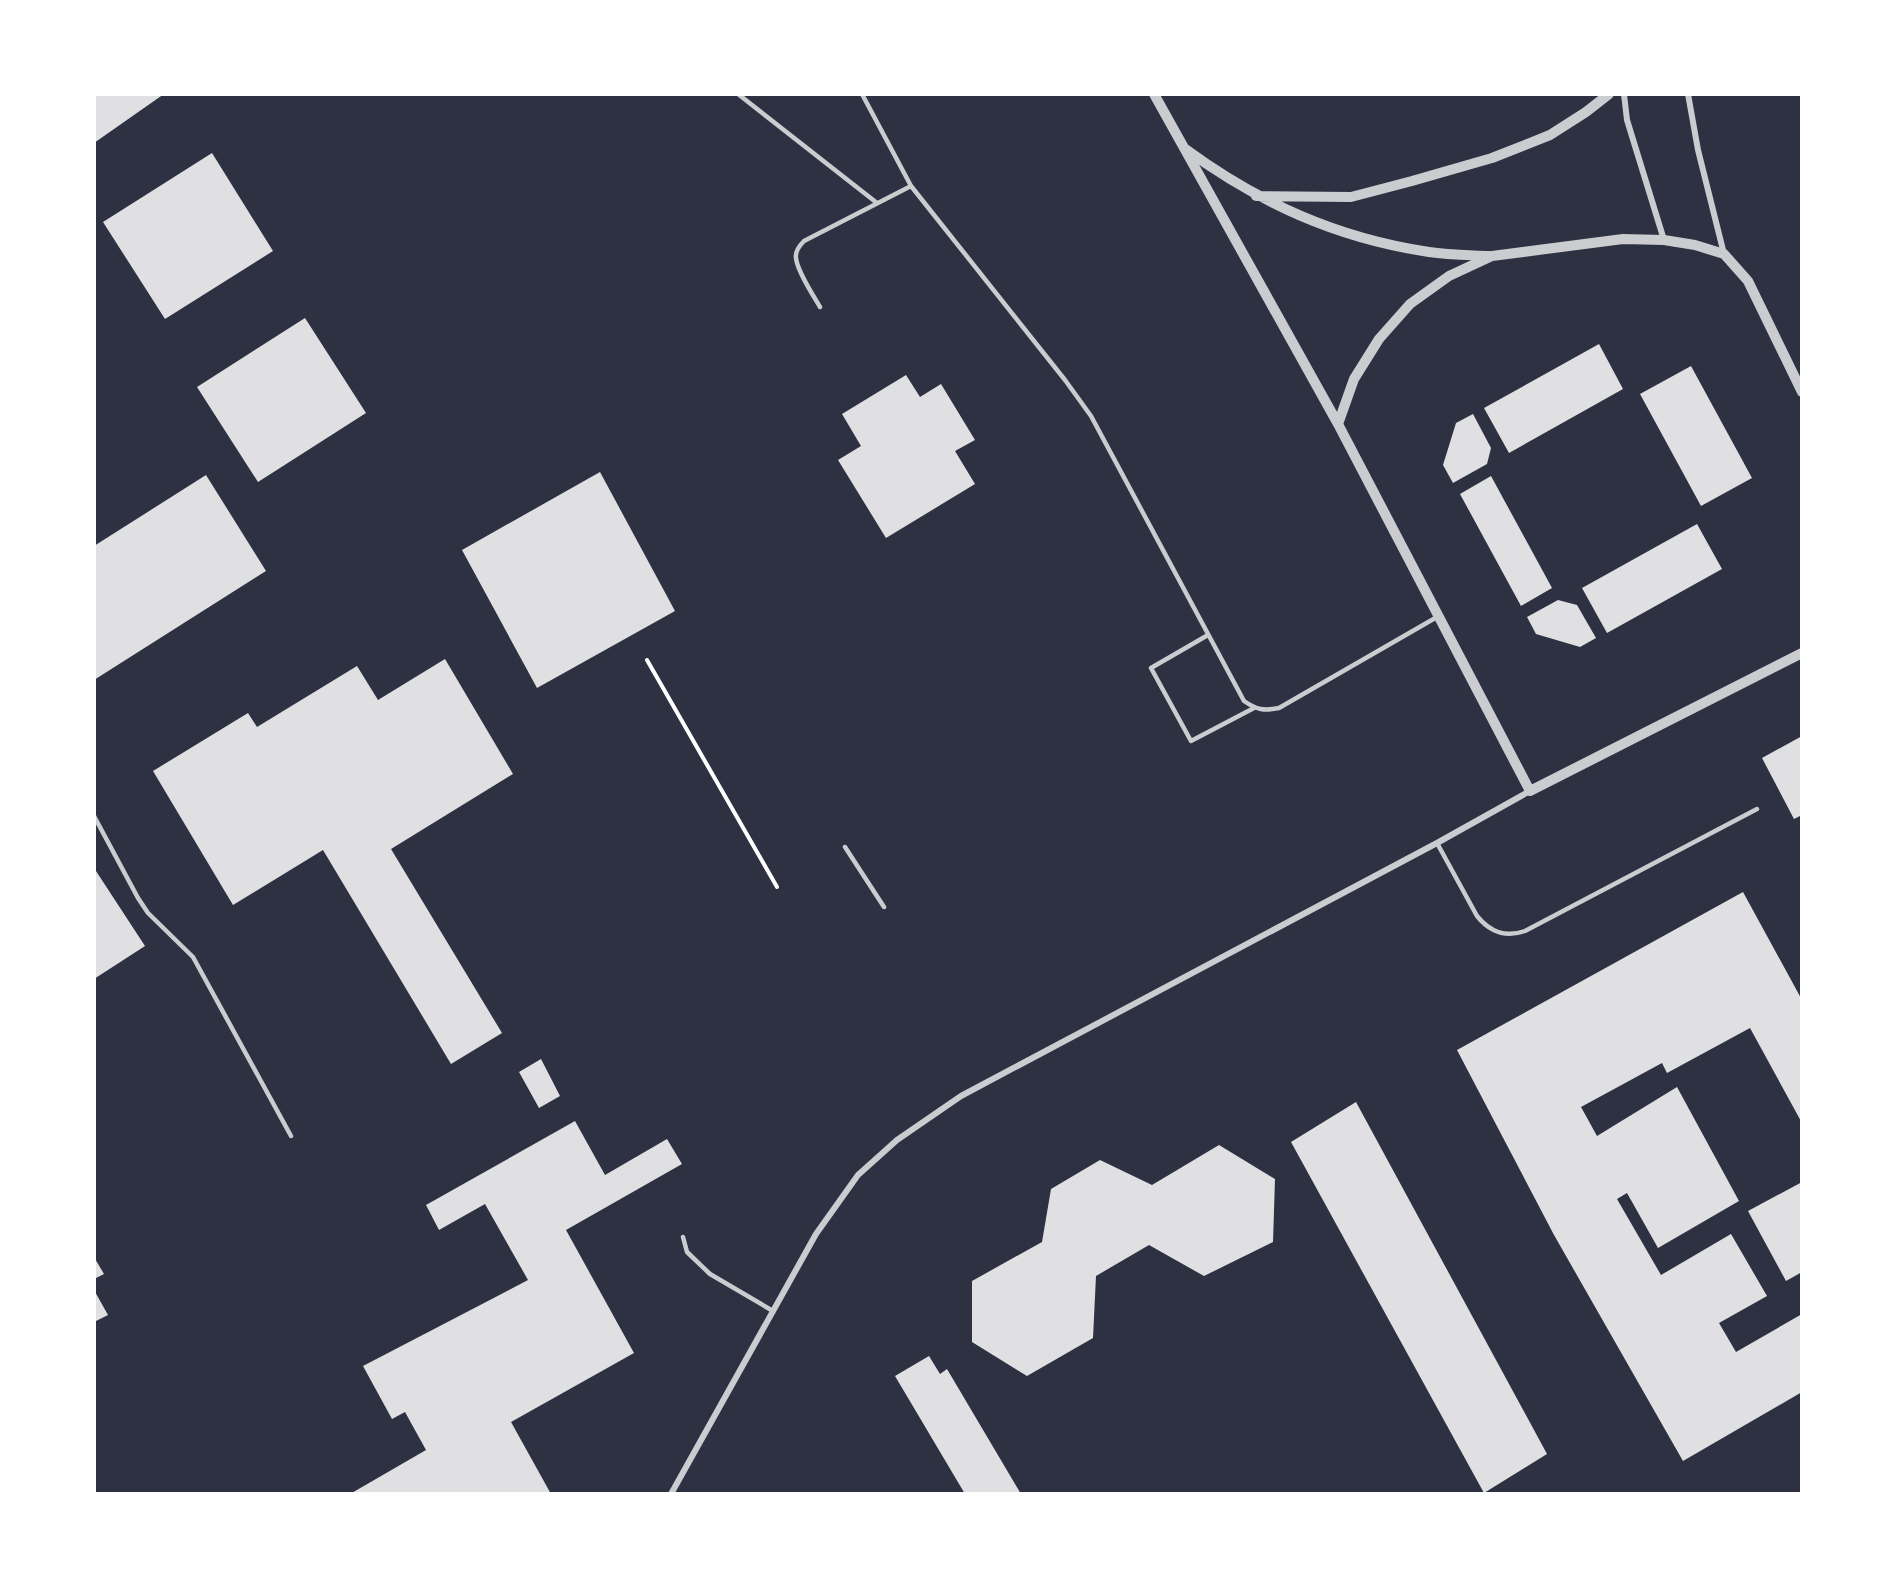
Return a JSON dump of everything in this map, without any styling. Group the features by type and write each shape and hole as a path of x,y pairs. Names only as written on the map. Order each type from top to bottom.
{"street":[{"path":"1154,94 1338,424 1530,791"},
{"path":"1256,196 1351,197 1413,181 1492,158 1550,135 1609,94"},
{"path":"1624,94 1627,120 1664,240"},
{"path":"1688,94 1698,150 1725,254 1748,280 1802,392"},
{"path":"1181,146 1256,196 1312,222 1370,240 1431,252 1492,256 1623,239 1664,240 1695,245 1725,254"},
{"path":"1338,424 1354,380 1379,339 1410,304 1449,276 1492,256"},
{"path":"671,1494 816,1234 858,1175 897,1140 961,1096 1437,843 1530,791 1802,653"}],"lane":[{"path":"738,94 877,203"},
{"path":"862,94 912,186 1091,416 1244,701 1254,708 1265,711 1279,708 1439,615"},
{"path":"820,307 796,258 798,248 804,241 912,186"},
{"path":"1208,635 1150,668 1191,741 1254,708"},
{"path":"1437,843 1484,924 1493,931 1515,934 1757,809"},
{"path":"94,816 148,913 193,957 291,1136"},
{"path":"845,847 884,908"},
{"path":"683,1237 687,1252 710,1274 774,1311"}],"path":[{"path":"647,660 777,887"}],"building":[{"path":"94,94 164,94 94,143"},
{"path":"212,153 273,251 165,319 103,222"},
{"path":"305,318 366,413 258,482 197,387"},
{"path":"1599,344 1623,389 1509,453 1484,408"},
{"path":"1691,366 1752,478 1701,506 1640,394"},
{"path":"906,375 920,397 941,384 975,440 955,451 975,484 886,538 838,460 861,446 842,414"},
{"path":"1473,414 1491,448 1487,464 1453,483 1443,465 1456,423"},
{"path":"600,472 675,611 537,688 462,550"},
{"path":"206,475 266,571 94,680 94,546"},
{"path":"1491,476 1552,588 1521,606 1460,494"},
{"path":"1697,524 1722,569 1607,633 1582,588"},
{"path":"1558,600 1577,605 1596,638 1580,647 1536,634 1527,617"},
{"path":"445,659 513,774 391,849 502,1033 451,1064 323,850 233,905 153,771 248,713 257,727 357,666 378,700"},
{"path":"1802,736 1802,815 1794,819 1762,758"},
{"path":"94,868 145,946 94,979"},
{"path":"1743,892 1802,1000 1802,1123 1750,1028 1667,1073 1662,1063 1581,1107 1597,1136 1677,1087 1739,1201 1658,1248 1627,1193 1617,1199 1661,1275 1731,1234 1767,1296 1719,1323 1736,1352 1802,1314 1802,1392 1683,1461 1554,1235 1457,1050"},
{"path":"541,1059 560,1096 539,1108 519,1072"},
{"path":"1356,1102 1547,1454 1484,1493 1291,1142"},
{"path":"575,1121 605,1175 667,1139 682,1164 566,1230 634,1353 511,1422 551,1494 350,1494 426,1450 405,1412 392,1419 363,1366 528,1280 485,1204 439,1230 426,1205"},
{"path":"1219,1145 1275,1179 1273,1242 1204,1276 1149,1245 1096,1276 1093,1338 1027,1376 972,1342 972,1281 1042,1242 1051,1189 1100,1160 1152,1185"},
{"path":"1802,1182 1802,1272 1786,1281 1748,1211"},
{"path":"94,1257 104,1274 94,1279"},
{"path":"94,1290 108,1315 94,1322"},
{"path":"929,1356 940,1374 947,1369 1021,1494 965,1494 895,1376"}]}
